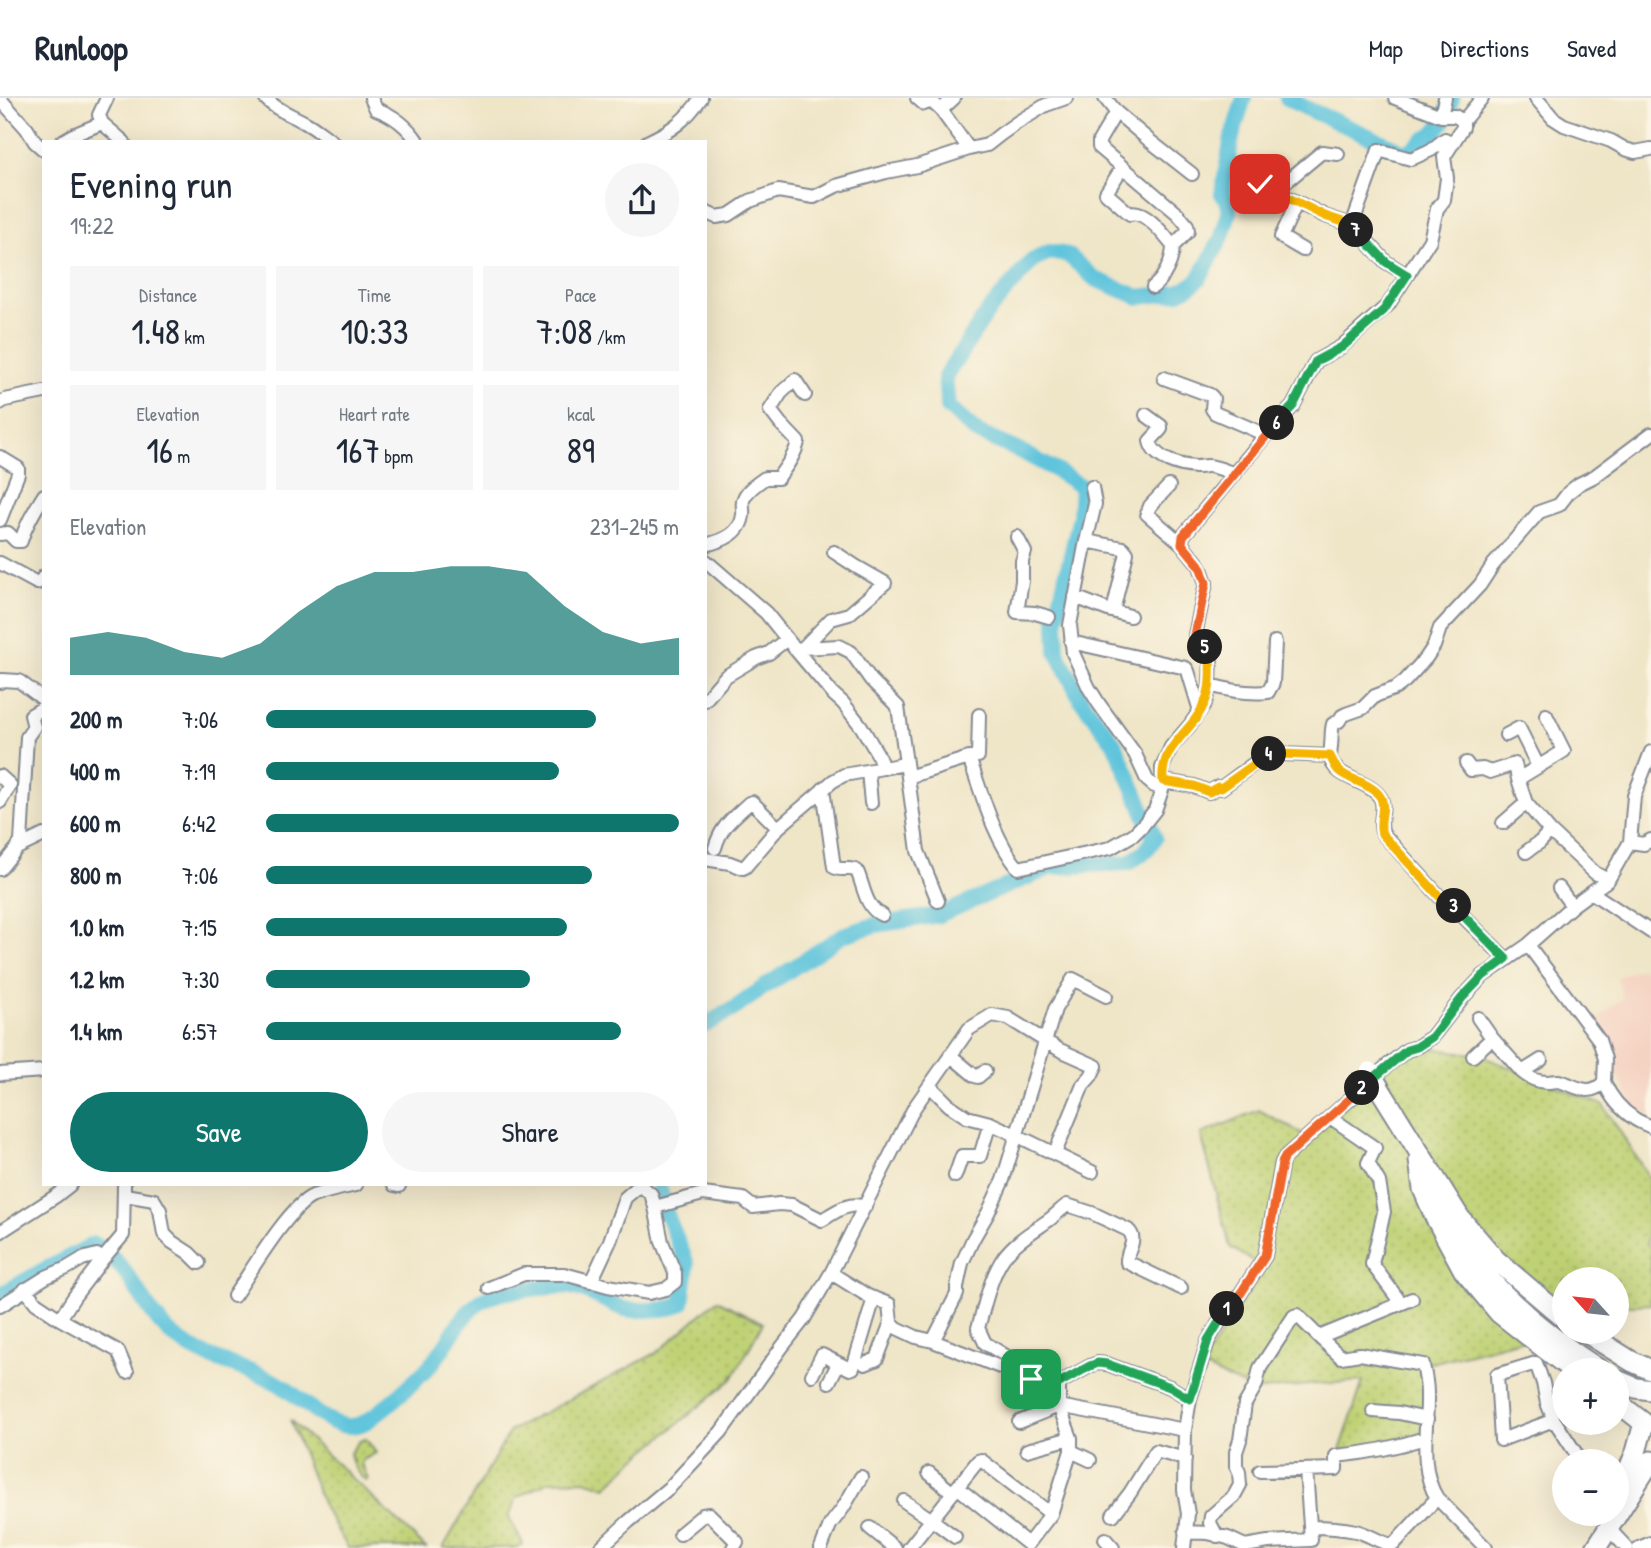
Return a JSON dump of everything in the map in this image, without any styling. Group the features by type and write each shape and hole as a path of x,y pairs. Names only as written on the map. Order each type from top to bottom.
{"highway":[{"path":"1370,1072 1460,1218 1496,1260 1552,1308"},
{"path":"1419,1153 1423,1189 1464,1271 1499,1313 1557,1358"},
{"path":"1419,1153 1454,1233 1479,1267 1532,1321 1583,1358"},
{"path":"1604,1344 1651,1370"},
{"path":"1629,1385 1651,1390"},
{"path":"1629,1411 1644,1423 1629,1467"},
{"path":"1629,1473 1651,1438"},
{"path":"1629,1491 1651,1461"},
{"path":"1581,1548 1602,1526"},
{"path":"1596,1548 1604,1526"}],"street":[{"path":"107,98 99,115 102,123 122,140"},
{"path":"265,98 329,140"},
{"path":"371,98 376,109 388,113 416,140"},
{"path":"651,140 679,124 701,98"},
{"path":"917,98 924,104 931,101 941,110 969,149"},
{"path":"941,110 954,98"},
{"path":"707,213 716,217 729,215 750,201 778,191 814,197 836,186 987,145 1046,105 1066,98"},
{"path":"1105,98 1116,112 1192,174"},
{"path":"1395,98 1441,116 1459,118 1482,98"},
{"path":"1441,116 1445,98"},
{"path":"1536,98 1553,118 1564,125 1635,152 1651,149"},
{"path":"0,99 42,148"},
{"path":"1116,112 1098,147 1178,214 1187,225 1188,231 1173,246"},
{"path":"1444,157 1463,127 1459,118"},
{"path":"64,140 102,123"},
{"path":"1182,544 1185,532 1293,406 1316,361 1342,347 1384,310 1430,240 1437,209 1444,200 1447,178 1445,139 1431,150 1411,159 1379,150 1352,225"},
{"path":"1275,191 1322,152 1338,154"},
{"path":"1122,168 1106,193 1130,215 1136,212 1141,214 1173,246 1173,253 1160,282 1153,288"},
{"path":"1260,184 1325,216 1352,225 1386,262 1407,275"},
{"path":"1297,202 1282,237 1303,250"},
{"path":"1164,378 1210,395 1215,413 1266,435"},
{"path":"707,544 721,541 734,533 743,517 743,500 749,491 765,478 778,478 787,466 798,442 770,410 781,393 795,380 805,395"},
{"path":"0,403 42,392"},
{"path":"1146,415 1161,426 1150,441 1151,447 1158,454 1177,464 1208,466 1234,474"},
{"path":"1506,959 1450,903 1440,897 1382,834 1380,823 1383,802 1379,795 1340,772 1330,756 1331,730 1333,724 1346,714 1363,708 1376,695 1396,688 1405,681 1434,646 1440,628 1480,585 1493,565 1539,512 1559,505 1579,484 1595,476 1651,434"},
{"path":"0,457 18,468 0,520"},
{"path":"969,758 995,830 1007,855 1018,868 1110,848 1134,834 1155,810 1163,784 1162,768 1171,747 1200,711 1210,685 1210,654 1195,635 1206,583 1200,566 1182,544 1147,514 1150,506 1169,486"},
{"path":"1092,487 1095,504 1070,625 1073,653 1089,688 1135,754 1147,780 1154,786 1194,786 1209,792 1221,788 1267,754 1275,752 1330,756"},
{"path":"0,534 8,533 16,541 21,541 25,527 42,498"},
{"path":"1017,537 1025,552 1017,612 1049,617"},
{"path":"1086,541 1123,548 1127,553 1113,611"},
{"path":"795,646 831,619 849,614 885,583 834,552"},
{"path":"707,562 766,613 795,646 860,726 883,768"},
{"path":"0,563 37,583 42,579"},
{"path":"1075,597 1130,616"},
{"path":"1071,642 1186,668 1200,711"},
{"path":"1210,685 1233,692 1268,692 1273,683 1275,642"},
{"path":"707,698 726,676 769,653 795,646 839,646 850,652 898,707 918,851 938,901"},
{"path":"0,682 19,681 42,698"},
{"path":"0,869 21,842 27,737 34,727 31,715 42,709"},
{"path":"707,859 743,868 778,828 823,789 844,775 883,768 906,771 978,756 979,715"},
{"path":"1518,779 1564,751 1546,715"},
{"path":"1506,735 1519,728 1538,766"},
{"path":"1184,1548 1188,1514 1184,1490 1185,1430 1190,1399 1208,1340 1229,1305 1239,1296 1265,1256 1285,1157 1379,1072 1407,1050 1432,1037 1483,976 1528,945 1572,906 1608,880 1630,842 1634,796 1651,752"},
{"path":"1466,763 1471,770 1483,769 1490,772 1515,764 1526,803 1550,831 1595,873 1608,880"},
{"path":"868,771 871,803"},
{"path":"0,776 10,785 0,802"},
{"path":"823,789 834,866 857,871 870,905 882,915"},
{"path":"715,848 720,832 752,802 778,828"},
{"path":"1503,823 1526,803"},
{"path":"1526,852 1550,831"},
{"path":"17,848 42,836"},
{"path":"1630,842 1644,844 1651,840"},
{"path":"1559,888 1572,906"},
{"path":"1591,892 1651,932"},
{"path":"1528,945 1599,1040 1605,1059 1604,1082 1609,1093 1634,1119 1651,1126"},
{"path":"933,1341 957,1294 962,1263 1003,1180 1055,1009 1073,979 1106,996"},
{"path":"600,1548 670,1487 721,1432 804,1319 865,1207 914,1108 970,1029 992,1015 1008,1018 1045,1042 1096,1066 1083,1085 1055,1153"},
{"path":"1478,1018 1492,1038 1529,1078 1544,1082 1556,1081 1584,1091 1600,1087 1604,1082"},
{"path":"1473,1056 1492,1038"},
{"path":"950,1055 978,1077 985,1071"},
{"path":"1522,1072 1541,1060"},
{"path":"0,1074 42,1070"},
{"path":"930,1086 949,1105 967,1117 1016,1135 1092,1171"},
{"path":"1319,1337 1407,1301 1372,1264 1384,1212 1378,1182 1368,1163 1375,1148 1330,1117"},
{"path":"955,1176 962,1156 980,1156 990,1124"},
{"path":"0,1232 69,1186"},
{"path":"234,1296 289,1217 303,1203 312,1196 352,1186"},
{"path":"590,1282 610,1241 625,1198 639,1186"},
{"path":"489,1288 524,1275 564,1275 649,1293 666,1289 675,1282 675,1273 662,1242 651,1194 641,1186"},
{"path":"60,1319 123,1235 124,1190 154,1200 160,1210 164,1234 199,1263"},
{"path":"655,1207 703,1195 743,1199 753,1207 792,1205 822,1220 844,1206 861,1204 865,1207"},
{"path":"1014,1373 1006,1356 985,1343 978,1328 985,1303 1004,1256 1068,1205 1128,1230 1133,1234 1133,1239 1127,1262 1181,1288"},
{"path":"0,1306 25,1289 82,1259 106,1255"},
{"path":"831,1272 860,1292 889,1304 891,1322 877,1359 865,1364"},
{"path":"25,1289 36,1303 118,1351 127,1372"},
{"path":"812,1375 822,1355 838,1364 853,1368 874,1298"},
{"path":"1217,1536 1210,1523 1211,1516 1234,1496 1240,1485 1236,1452 1245,1404 1256,1385 1260,1368 1297,1315 1341,1357 1360,1354 1423,1365 1428,1389 1425,1438 1432,1489 1437,1498 1486,1548"},
{"path":"891,1322 916,1337 1031,1379 1059,1383 1090,1366 1107,1364 1170,1387 1190,1399"},
{"path":"1536,1363 1553,1420 1501,1440 1497,1375 1536,1363"},
{"path":"829,1382 838,1364"},
{"path":"929,1473 1027,1546 1051,1514 1071,1445 1059,1406 1059,1383"},
{"path":"1019,1422 1059,1406 1185,1430"},
{"path":"1373,1411 1427,1419"},
{"path":"1260,1471 1336,1469 1336,1456 1389,1449 1425,1438"},
{"path":"1027,1450 1071,1445 1090,1460"},
{"path":"1113,1515 1130,1493 1154,1452 1185,1459"},
{"path":"909,1548 981,1460 1051,1514"},
{"path":"1185,1531 1228,1538 1242,1546 1311,1540 1306,1470"},
{"path":"821,1548 830,1525 861,1477"},
{"path":"1311,1527 1356,1531 1393,1545 1437,1498"},
{"path":"904,1501 955,1537"},
{"path":"680,1534 703,1515 709,1514 738,1546"},
{"path":"1609,1526 1627,1548"},
{"path":"870,1528 895,1548"},
{"path":"1639,1548 1651,1543"}],"shaded area":[{"path":"1642,968 1646,972 1651,970 1651,1115 1634,1107 1593,1023 1623,998 1617,977"}],"green space":[{"path":"1410,1045 1479,1055 1603,1105 1649,1177 1647,1243 1651,1248 1651,1304 1629,1305 1629,1267 1552,1267 1552,1338 1521,1340 1423,1365 1425,1438 1340,1451 1363,1381 1254,1391 1201,1366 1263,1267 1230,1247 1201,1134 1259,1110 1310,1138"},
{"path":"717,1300 763,1323 732,1379 633,1461 606,1487 585,1480 549,1481 516,1498 509,1518 523,1544 517,1548 443,1548 510,1431 658,1352"},
{"path":"290,1420 426,1548 348,1548 323,1506"},
{"path":"366,1439 376,1453 361,1464 368,1479 366,1481 355,1469 350,1453 359,1441"}],"waterway":[{"path":"707,1024 843,935 875,925 939,915 1052,867 1128,863 1145,852 1155,838 1114,743 1081,700 1057,652 1056,619 1080,517 1082,487 1024,453 976,432 948,407 945,377 987,313 1032,261 1049,252 1068,255 1095,279 1139,297 1179,292 1199,279 1221,239 1229,213 1228,202 1222,194 1232,137 1244,98"},
{"path":"1287,98 1407,153 1434,133 1444,121 1452,98"},
{"path":"0,1295 94,1244 117,1262 159,1322 181,1341 208,1356 279,1384 332,1422 355,1426 373,1417 410,1386 431,1364 462,1320 486,1298 535,1289 571,1287 629,1310 664,1309 682,1303 687,1264 667,1215 659,1186"}],"route":[{"path":"1031,1379 1059,1383 1090,1366 1107,1364 1170,1387 1190,1399 1208,1340 1229,1305 1239,1296 1265,1256 1285,1157 1387,1066 1407,1050 1432,1037 1462,998 1483,976 1506,959 1450,903 1440,897 1382,834 1380,823 1383,802 1379,795 1340,772 1330,756 1275,752 1267,754 1221,788 1209,792 1186,784 1163,781 1162,768 1171,747 1200,711 1210,685 1210,654 1195,635 1206,583 1200,566 1182,544 1183,536 1293,406 1316,361 1338,350 1384,310 1407,275 1386,262 1352,225 1307,208 1260,184"}]}
